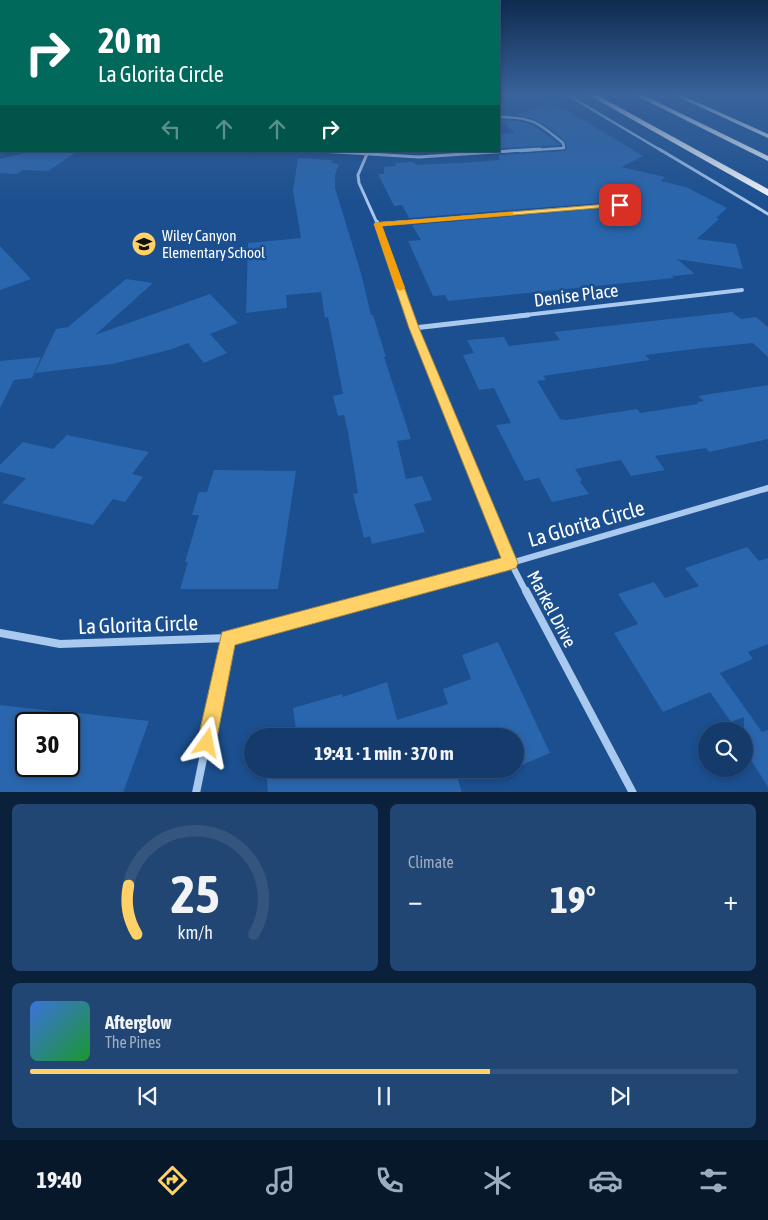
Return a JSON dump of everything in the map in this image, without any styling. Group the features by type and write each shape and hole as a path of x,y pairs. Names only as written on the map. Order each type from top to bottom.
{"highway":[{"path":"656,131 768,193"},
{"path":"712,131 768,159"},
{"path":"713,131 745,140 768,151"}],"street":[{"path":"500,152 564,148 563,143 549,131"},
{"path":"628,131 768,214"},
{"path":"336,152 419,157 500,152"},
{"name":"Markel Drive","path":"367,154 358,175 359,183 378,224 414,328 510,563 633,792"},
{"path":"378,224 638,203"},
{"name":"Denise Place","path":"414,328 742,290"},
{"name":"La Glorita Circle","path":"0,633 60,644 228,638 510,563 768,488"},
{"path":"196,792 228,638"}],"building":[{"path":"513,131 541,131 560,145 500,148 500,134 515,133"},
{"path":"553,131 601,131 643,156 621,167 665,177 661,181 686,187 727,208 716,218 719,219 697,239 736,244 743,269 677,259 695,274 672,276 674,278 448,301 445,295 433,296 408,241 421,240 412,225 641,205 641,201 409,218 402,205 394,206 378,174 384,174 384,167 396,166 395,163 413,162 416,165 460,163 499,160 499,155 565,151 567,148 565,141"},
{"path":"28,152 76,152 48,171 23,170 16,174 0,173 0,159"},
{"path":"298,158 332,160 331,163 339,164 335,175 335,188 361,273 371,315 373,315 386,357 384,357 411,439 397,441 406,479 422,476 432,500 414,504 425,532 372,544 370,536 364,538 353,494 358,493 348,432 344,415 338,416 333,396 343,394 328,317 325,318 321,292 286,295 287,308 246,313 248,243 301,238 293,191"},
{"path":"0,246 31,279 0,290"},
{"path":"126,279 153,283 95,335 210,294 238,323 210,334 227,353 204,363 188,343 169,350 112,364 35,373 56,329 68,327"},
{"path":"732,312 741,319 756,317 768,327 768,357 753,343 703,348 645,355 650,360 543,376 546,380 537,381 560,419 566,420 637,409 640,413 698,404 697,402 704,401 698,396 768,385 768,439 709,452 706,448 655,456 665,470 631,476 621,460 575,469 582,480 580,482 589,494 552,502 539,478 525,481 496,425 511,423 494,388 479,390 463,355 474,353 467,340 504,337 509,346 560,340 554,332"},
{"path":"41,357 32,378 14,380 0,408 0,361"},
{"path":"67,435 149,452 132,474 143,477 125,502 113,499 93,525 2,503 26,478 0,472 0,465 23,442 53,449"},
{"path":"214,470 296,471 278,589 180,589 188,562 185,562 199,515 192,515 199,492 207,492"},
{"path":"747,547 759,561 768,558 768,644 748,652 753,659 720,673 762,732 768,730 768,787 753,763 753,722 744,722 744,717 731,722 710,692 663,712 614,633 638,624 618,594 654,582 665,598 699,586 685,568"},
{"path":"498,642 550,753 524,764 524,728 296,728 293,708 342,694 343,697 387,682 397,720 448,704 443,689 471,679 462,655"},
{"path":"0,705 62,712 15,712 15,777 80,777 80,713 149,721 123,792 0,792"},
{"path":"267,778 458,778 462,792 268,792"}],"slow traffic":[{"path":"400,288 378,224 511,214"}],"place":[{"name":"Wiley Canyon Elementary School","path":"144,244"}],"route":[{"path":"207,743 228,638 510,563 414,328 378,224 620,205"}]}
